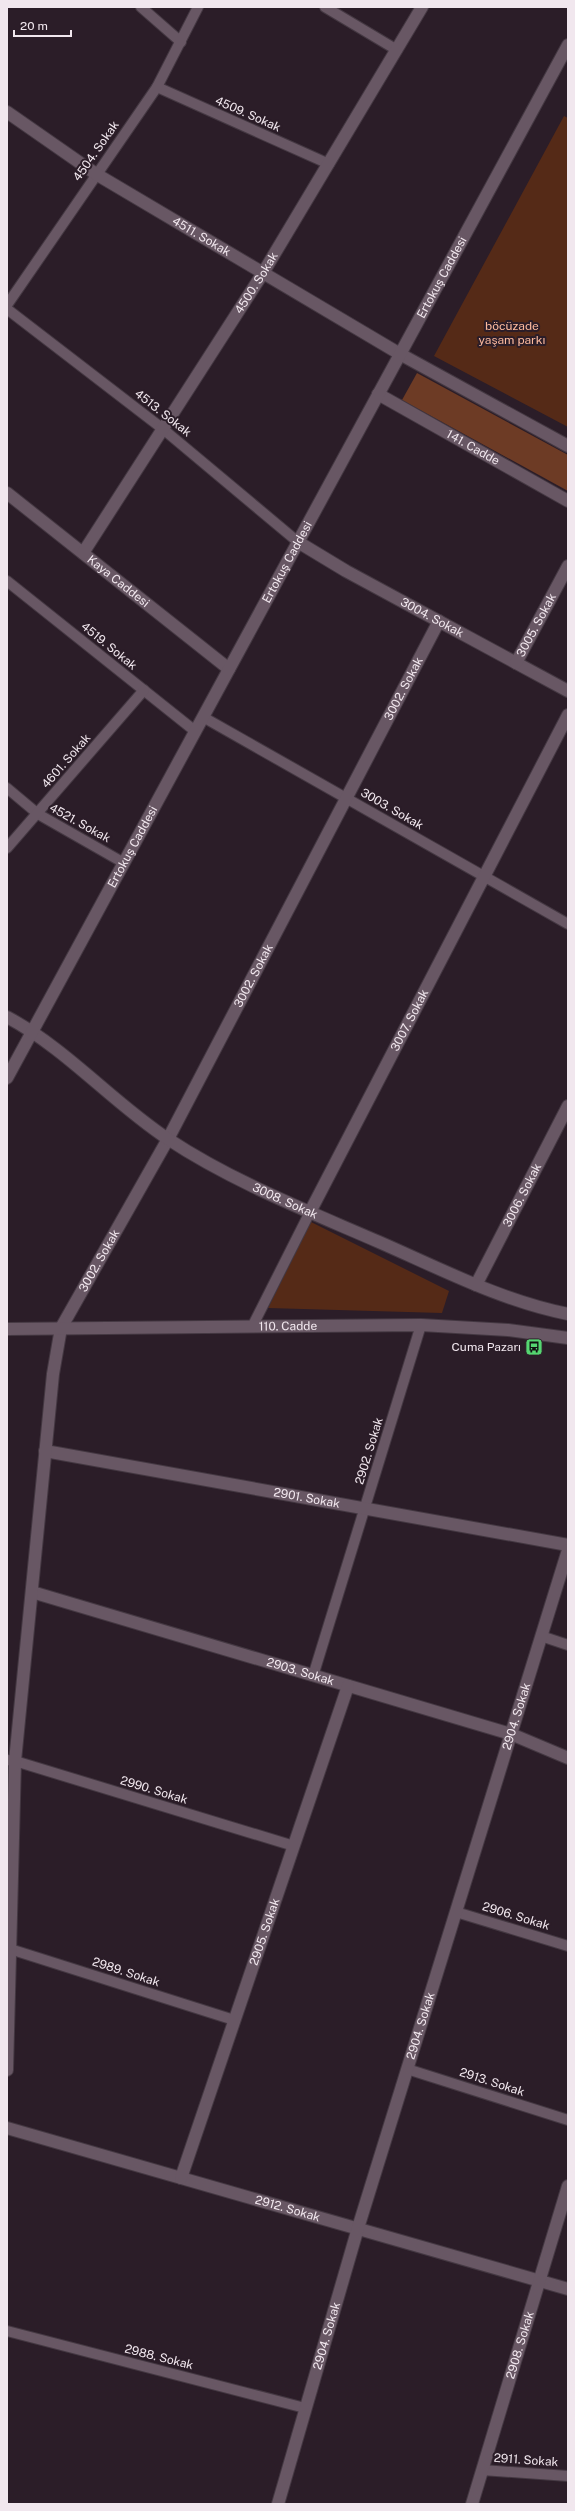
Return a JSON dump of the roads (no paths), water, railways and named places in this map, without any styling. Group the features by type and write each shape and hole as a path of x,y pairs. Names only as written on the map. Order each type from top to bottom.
{"street":[{"name":"4500. Sokak","path":"83,553 264,273 422,7"},
{"name":"Ertokuş Caddesi","path":"7,1078 568,45"},
{"name":"4511. Sokak","path":"7,112 96,174 400,354"},
{"path":"400,354 568,446"},
{"name":"141. Cadde","path":"378,394 568,501"},
{"name":"Kaya Caddesi","path":"7,494 229,669"},
{"name":"3004. Sokak","path":"298,542 568,691"},
{"name":"3005. Sokak","path":"516,662 568,566"},
{"name":"3002. Sokak","path":"7,2070 10,1949 11,1760 32,1592 53,1374 61,1328 168,1139 439,621"},
{"name":"3007. Sokak","path":"310,1212 568,715"},
{"name":"3008. Sokak","path":"7,1017 33,1031 168,1139 228,1173 310,1212 476,1285 516,1301 568,1314"},
{"name":"3006. Sokak","path":"476,1285 568,1106"},
{"name":"110. Cadde","path":"7,1329 421,1326 508,1330 568,1338"},
{"name":"2901. Sokak","path":"45,1451 568,1546"},
{"name":"2904. Sokak","path":"278,2504 358,2228 568,1550"},
{"name":"2903. Sokak","path":"32,1592 511,1734 568,1758"},
{"name":"2905. Sokak","path":"181,2178 348,1686"},
{"name":"2912. Sokak","path":"7,2128 568,2289"},
{"name":"2908. Sokak","path":"472,2504 568,2186"}],"lane":[{"path":"141,7 182,42"},
{"name":"4504. Sokak","path":"7,305 157,87 182,42 198,7"},
{"path":"325,7 397,50"},
{"name":"4509. Sokak","path":"157,87 329,164"},
{"name":"4513. Sokak","path":"7,309 163,429 298,542"},
{"name":"4519. Sokak","path":"7,581 195,732"},
{"name":"4601. Sokak","path":"7,848 144,690"},
{"name":"3003. Sokak","path":"203,717 568,924"},
{"name":"4521. Sokak","path":"7,788 38,814 124,863"},
{"name":"3007. Sokak","path":"252,1327 310,1212"},
{"name":"2902. Sokak","path":"313,1676 421,1326"},
{"path":"541,1636 568,1645"},
{"name":"2990. Sokak","path":"11,1760 294,1846"},
{"name":"2906. Sokak","path":"456,1912 568,1946"},
{"name":"2989. Sokak","path":"10,1949 234,2020"},
{"name":"2913. Sokak","path":"407,2069 568,2120"},
{"name":"2988. Sokak","path":"7,2331 305,2408"},
{"name":"2911. Sokak","path":"482,2470 568,2476"}],"place":[{"name":"Cuma Pazarı","path":"534,1347"}],"park label":[{"name":"böcüzade yaşam parkı","path":"512,333"}]}
